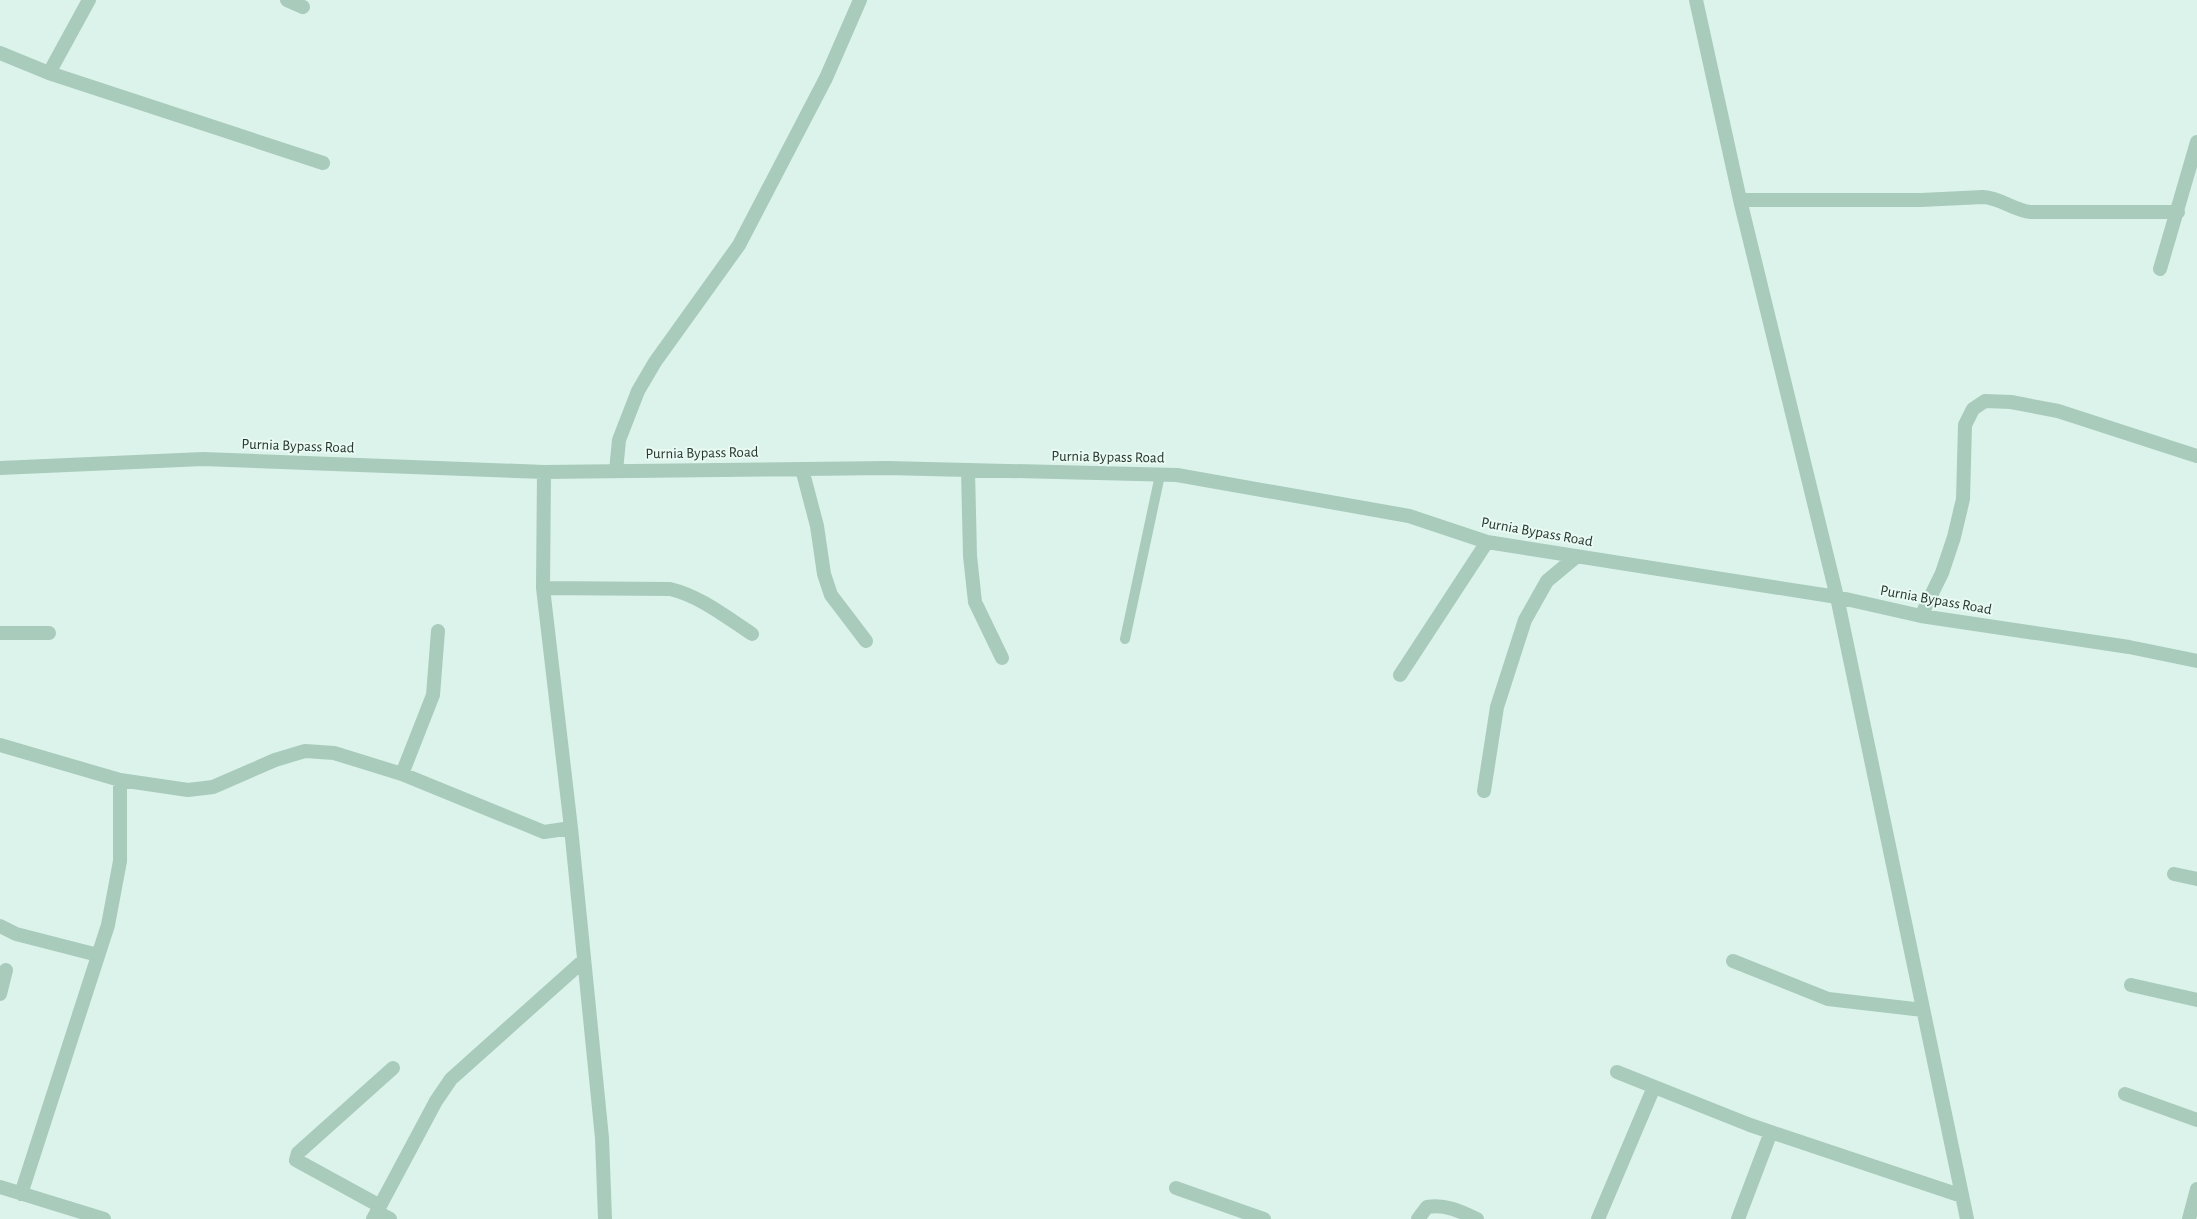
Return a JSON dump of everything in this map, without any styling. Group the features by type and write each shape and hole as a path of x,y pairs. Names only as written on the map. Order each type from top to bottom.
{"street":[{"path":"49,74 89,0"},
{"path":"287,0 303,7"},
{"path":"616,471 620,440 638,391 655,362 739,245 826,78 860,0"},
{"path":"1696,0 1740,200 1837,597 1967,1219"},
{"path":"0,53 49,74 323,163"},
{"path":"2160,269 2197,142"},
{"path":"1740,200 1921,200 1983,197 1992,198 2020,211 2031,212 2178,212"},
{"path":"1921,616 1942,573 1954,537 1963,499 1965,425 1973,409 1985,401 2011,402 2058,411 2197,456"},
{"name":"Purnia Bypass Road","path":"0,468 203,459 544,472 887,468 1177,475 1409,516 1487,542 1837,597 1921,616 2129,647 2197,661"},
{"path":"802,469 817,526 824,574 831,595 866,641"},
{"path":"968,470 970,556 975,602 1002,658"},
{"path":"544,472 543,588 571,828 602,1138 605,1219"},
{"path":"1400,675 1487,542"},
{"path":"1484,791 1497,707 1525,620 1548,581 1577,556"},
{"path":"543,588 670,589 683,592 702,602 752,634"},
{"path":"402,774 433,695 438,632"},
{"path":"0,633 48,633"},
{"path":"0,745 120,780 188,790 213,787 275,760 305,751 334,753 402,774 544,832 571,828"},
{"path":"21,1194 116,893 120,861 120,780"},
{"path":"2174,874 2197,879"},
{"path":"0,926 16,934 98,955"},
{"path":"376,1213 436,1101 451,1079 583,961"},
{"path":"1733,961 1828,999 1923,1010"},
{"path":"0,994 6,970"},
{"path":"2131,985 2197,1000"},
{"path":"390,1219 376,1213 296,1160 298,1154 393,1068"},
{"path":"1617,1072 1771,1132 1962,1196"},
{"path":"1598,1219 1654,1087"},
{"path":"2125,1094 2197,1120"},
{"path":"1738,1219 1771,1132"},
{"path":"0,1187 104,1219"},
{"path":"1176,1188 1264,1219"},
{"path":"2189,1219 2197,1189"},
{"path":"1418,1219 1426,1208 1440,1205 1457,1209 1477,1219"}],"lane":[{"path":"1125,638 1160,475"}]}
